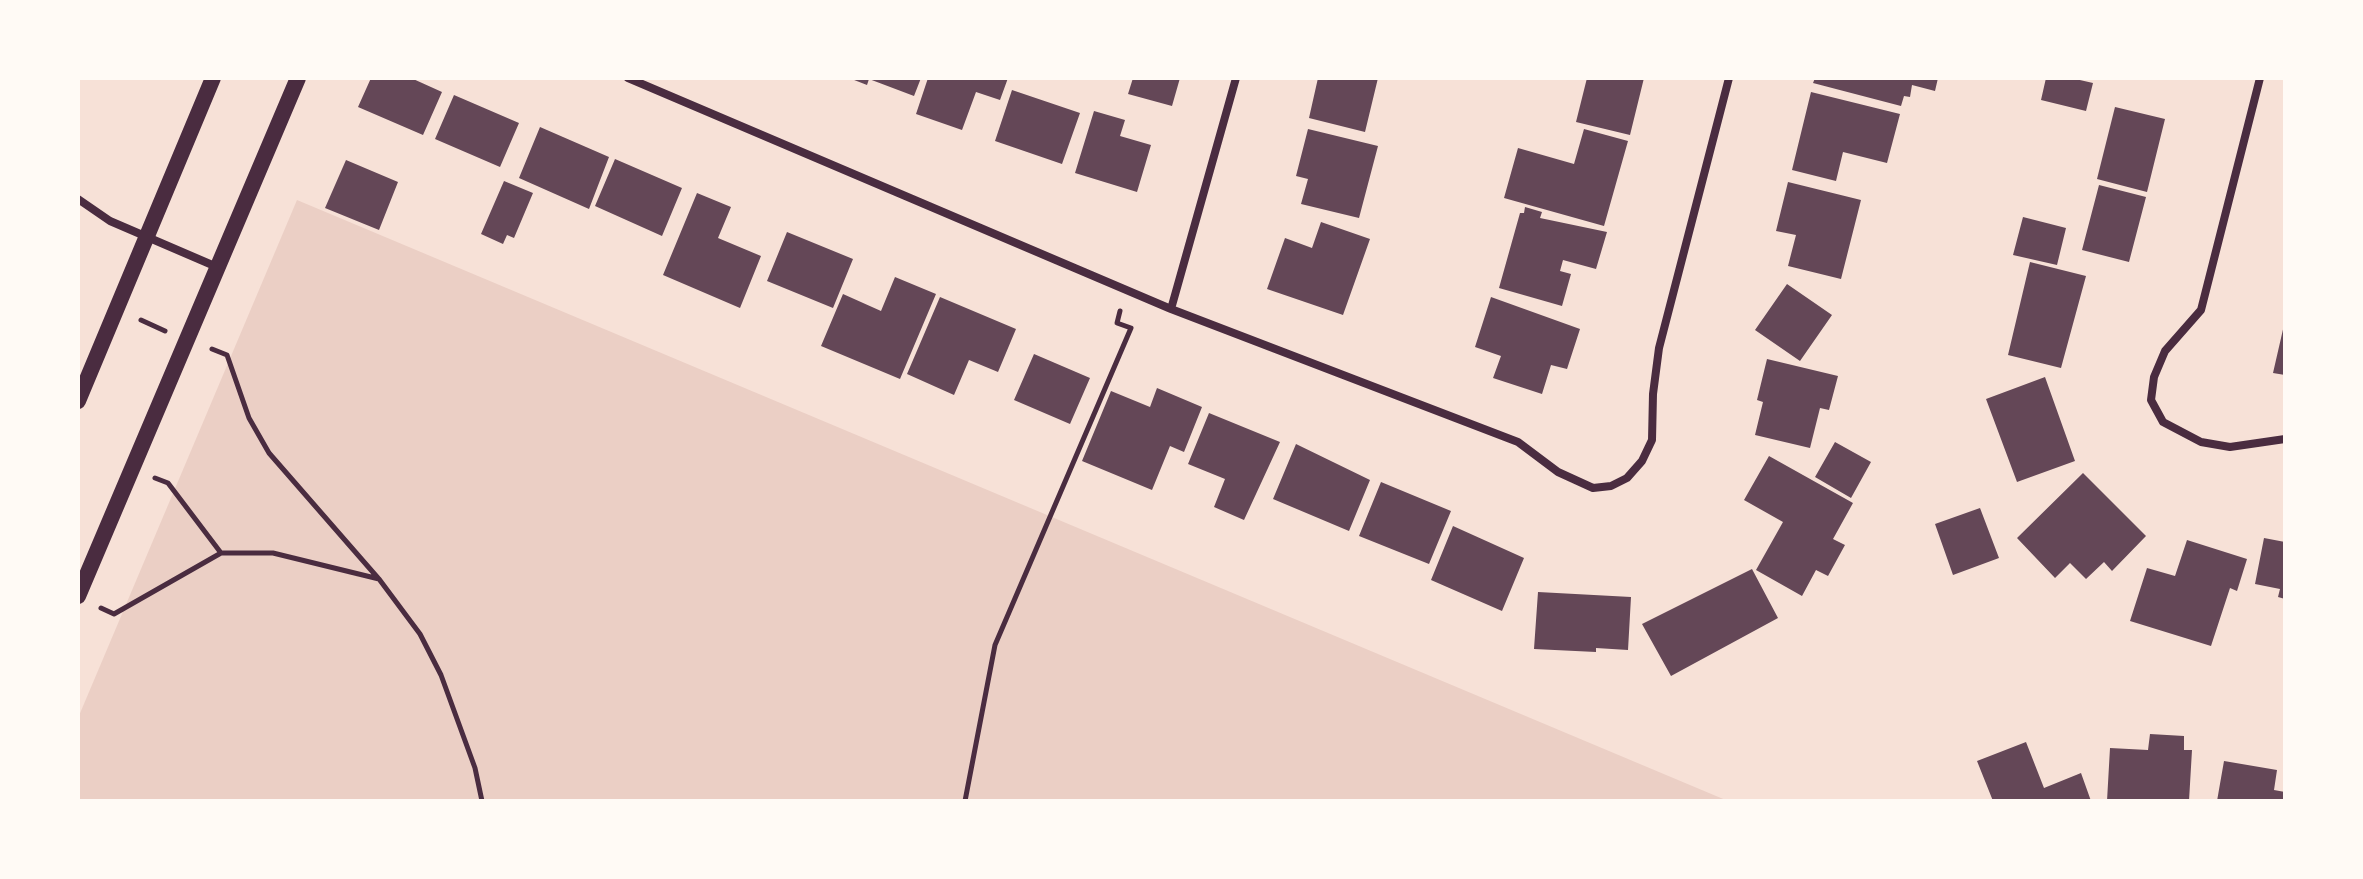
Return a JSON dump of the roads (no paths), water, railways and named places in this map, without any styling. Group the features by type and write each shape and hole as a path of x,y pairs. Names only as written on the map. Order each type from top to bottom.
{"main road":[{"path":"78,401 213,78"},
{"path":"78,596 298,78"}],"street":[{"path":"628,78 1171,309 1518,442 1580,485 1611,486 1627,478 1642,461 1652,440 1653,394 1659,348 1729,78"},
{"path":"1171,309 1236,78"},
{"path":"2260,78 2201,310 2165,351 2154,377 2151,400 2163,422 2201,442 2230,447 2285,439"},
{"path":"78,199 110,221 217,267"}]}
